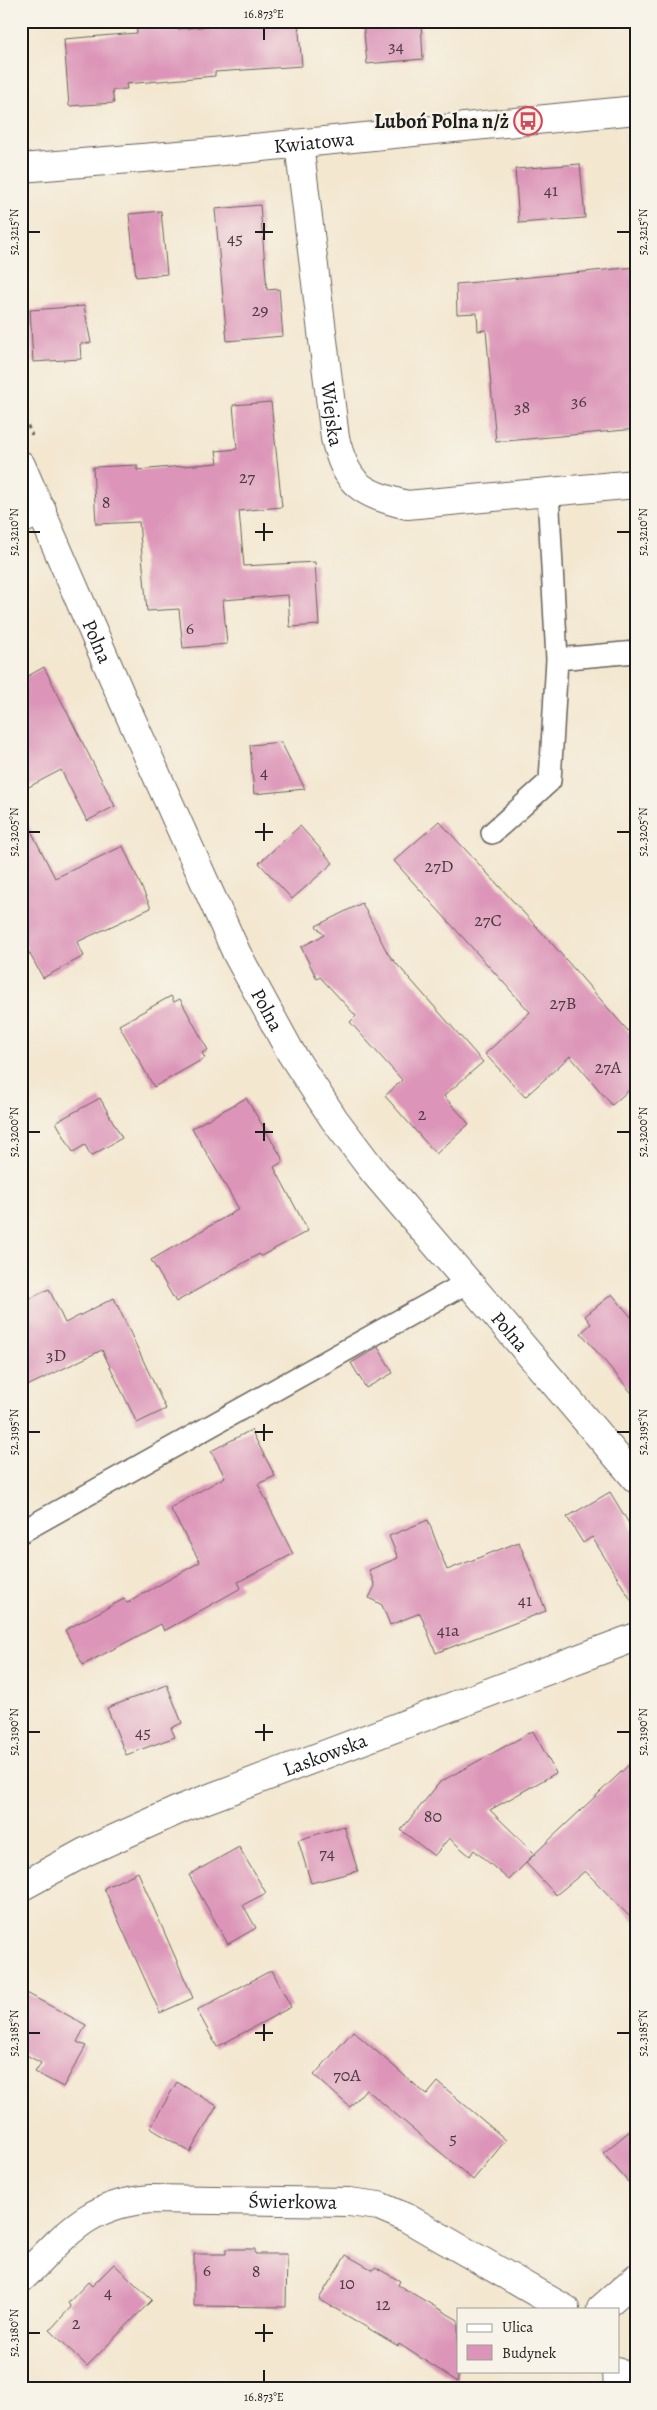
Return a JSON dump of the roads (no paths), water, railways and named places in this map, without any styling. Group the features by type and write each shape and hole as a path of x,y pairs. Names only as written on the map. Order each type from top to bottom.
{"street":[{"name":"Kwiatowa","path":"21,168 298,144 636,110"},
{"name":"Wiejska","path":"298,144 335,438 339,453 354,482 374,496 407,505 636,484"},
{"name":"Polna","path":"29,454 32,515 143,746 238,954 274,1023 314,1089 352,1145 636,1479"},
{"name":"Laskowska","path":"21,1887 85,1852 183,1808 636,1637"},
{"name":"Świerkowa","path":"21,2279 84,2218 103,2208 124,2201 150,2199 349,2202 379,2206 407,2218 563,2308"},
{"path":"602,2308 636,2278"},
{"path":"617,2372 618,2389"}],"lane":[{"path":"492,833 550,781 557,659 548,492"},
{"path":"557,659 636,652"},
{"path":"21,1532 468,1282"}],"place":[{"name":"Luboń Polna n/ż","path":"528,121"}]}
